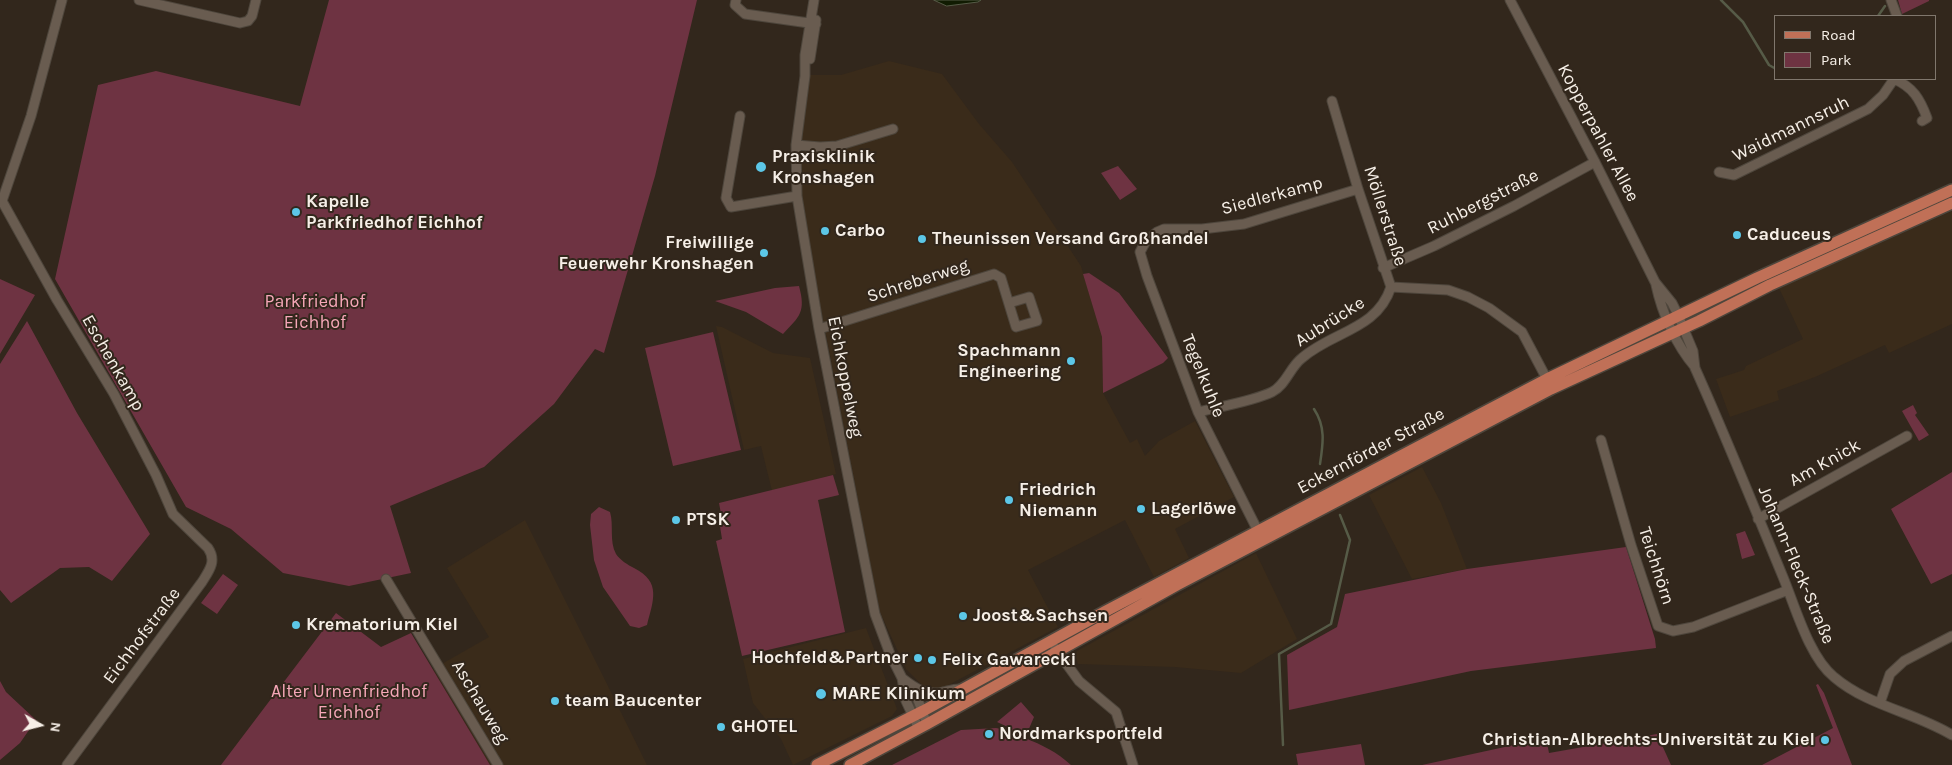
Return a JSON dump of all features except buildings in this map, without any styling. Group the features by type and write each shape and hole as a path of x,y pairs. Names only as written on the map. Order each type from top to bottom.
{"main road":[{"name":"Eckernförder Straße","path":"817,765 923,711 1051,641 1260,535 1673,318 1952,190"},
{"name":"Eckernförder Straße","path":"1549,384 1679,330 1770,285 1952,203"},
{"name":"Eckernförder Straße","path":"850,765 1057,651 1260,535"}],"street":[{"path":"1,200 31,116 62,0"},
{"path":"139,0 240,22 248,21 252,16 256,0"},
{"path":"736,0 735,5 745,14 813,24"},
{"name":"Eichkoppelweg","path":"814,0 813,47 805,76 796,145 796,196 819,329 875,614 890,654 902,678 906,701 912,716 923,726"},
{"name":"Kopperpahler Allee","path":"1510,0 1595,162 1655,282 1672,303 1673,318 1679,330"},
{"path":"1890,0 1898,15"},
{"name":"Waidmannsruh","path":"1719,172 1734,175 1868,109 1883,95 1893,80"},
{"name":"Waidmannsruh","path":"1896,80 1908,85 1922,104 1927,118 1922,122"},
{"name":"Möllerstraße","path":"1332,101 1358,189 1391,286 1448,290 1468,296 1489,308 1522,332 1549,384"},
{"path":"740,116 726,198 731,207 796,196"},
{"path":"796,145 820,148 838,146 894,129"},
{"name":"Ruhbergstraße","path":"1384,268 1434,246 1595,162"},
{"name":"Siedlerkamp","path":"1164,229 1202,229 1244,224 1358,189"},
{"name":"Eschenkamp","path":"1,200 57,300 114,394 174,514 185,527"},
{"name":"Tegelkuhle","path":"1164,229 1146,241 1140,252 1141,258 1198,412 1260,535"},
{"name":"Schreberweg","path":"819,329 994,274 1001,278 1009,303"},
{"name":"Aubrücke","path":"1198,412 1275,390 1299,359 1317,346 1369,320 1387,299 1391,286"},
{"name":"Johann-Fleck-Straße","path":"1679,330 1693,352 1695,368 1815,653 1832,676 1854,692 1931,723 1952,735"},
{"name":"Am Knick","path":"1758,518 1907,436"},
{"name":"Teichhörn","path":"1601,440 1631,545 1658,626 1673,631 1693,626 1788,590"},
{"name":"Eichhofstraße","path":"66,765 210,569 213,561 211,552 185,527"},
{"name":"Aschauweg","path":"386,579 498,765"},
{"path":"1880,703 1890,674 1904,662 1952,636"},
{"path":"1051,641 1079,681 1116,712 1133,765"},
{"name":"Eichkoppelweg","path":"902,678 912,687 932,694 960,690"},
{"name":"Eichkoppelweg","path":"912,687 923,711 923,726"}],"shaded area":[{"path":"934,0 981,0 947,6"},
{"path":"889,61 942,74 979,124 1012,162 1081,266 1102,337 1103,393 1130,443 1137,439 1145,456 1159,441 1195,421 1234,497 1175,529 1189,558 1154,577 1125,520 1028,570 1058,627 939,690 923,686 906,669 880,612 812,263 802,194 800,144 809,75 841,75"},
{"path":"1952,211 1952,324 1889,353 1885,345 1815,377 1777,391 1779,400 1730,417 1716,379 1744,370 1746,366 1803,339 1779,288"},
{"path":"716,326 722,327 773,353 810,358 836,474 772,491 761,446 744,450"},
{"path":"1422,467 1441,503 1467,569 1412,579 1369,495"},
{"path":"525,520 647,765 490,765 433,669 489,637 447,568"},
{"path":"1256,553 1297,639 1241,673 1175,667 1078,664 1075,655 1077,651"},
{"name":"MARE Klinikum","path":"866,628 897,709 892,716 793,765 781,739 753,703 743,659"}],"green space":[{"name":"Parkfriedhof Eichhof","path":"329,0 697,0 655,176 604,353 595,349 554,404 484,467 390,506 411,573 349,586 283,573 231,529 186,507 55,279 98,85 156,71 300,106"},
{"path":"1898,0 1929,0 1929,1 1902,14"},
{"path":"1118,166 1137,189 1120,200 1101,173"},
{"path":"1089,273 1119,293 1168,358 1163,363 1103,393 1102,337 1083,274"},
{"path":"0,279 35,295 0,354"},
{"path":"799,286 802,302 800,313 794,323 783,334 746,312 715,301 775,288"},
{"path":"27,321 77,413 150,534 112,581 89,567 60,568 11,603 0,590 0,364"},
{"path":"713,332 741,450 673,466 645,348"},
{"path":"1913,405 1917,413 1915,415 1929,435 1919,441 1902,411"},
{"path":"1952,472 1952,574 1931,584 1891,509"},
{"path":"833,475 839,495 818,500 845,632 742,656 716,541 722,539 719,520 722,519 719,503"},
{"path":"599,507 610,512 613,544 616,554 624,562 643,573 649,579 652,586 653,600 647,625 639,628 630,626 603,587 594,560 590,525 591,514"},
{"path":"1745,531 1755,555 1742,559 1736,534"},
{"path":"1626,547 1655,639 1656,648 1471,671 1289,710 1287,655 1337,627 1345,594 1467,569"},
{"path":"223,574 238,585 217,614 201,603"},
{"name":"Alter Urnenfriedhof Eichhof","path":"336,613 381,647 411,633 490,765 221,765"},
{"path":"0,681 6,692 36,720 20,743 0,760"},
{"name":"Christian-Albrechts-Universität zu Kiel","path":"1818,684 1824,693 1852,765 1762,765 1833,728 1816,685"},
{"name":"Nordmarksportfeld","path":"1021,702 1034,717 1025,738 1049,749 1071,765 892,765 961,730 996,728 1012,731 1012,729 997,722"},
{"path":"1657,734 1671,765 1422,765 1546,738 1549,753"},
{"path":"1361,744 1365,765 1298,765 1296,754"}],"waterway":[{"path":"1721,0 1743,22 1769,65 1774,68"},
{"path":"1879,15 1885,6"},
{"path":"1314,409 1322,429 1323,443 1320,464"},
{"path":"1283,745 1279,654 1331,624 1350,540 1340,515"}],"place":[{"name":"Praxisklinik Kronshagen","path":"761,167"},
{"name":"Kapelle Parkfriedhof Eichhof","path":"296,212"},
{"name":"Carbo","path":"825,231"},
{"name":"Caduceus","path":"1737,235"},
{"name":"Theunissen Versand Großhandel","path":"922,239"},
{"name":"Freiwillige Feuerwehr Kronshagen","path":"764,253"},
{"name":"Spachmann Engineering","path":"1071,361"},
{"name":"Friedrich Niemann","path":"1009,500"},
{"name":"Lagerlöwe","path":"1141,509"},
{"name":"PTSK","path":"676,520"},
{"name":"Joost&Sachsen","path":"963,616"},
{"name":"Krematorium Kiel","path":"296,625"},
{"name":"Hochfeld&Partner","path":"918,658"},
{"name":"Felix Gawarecki","path":"932,660"},
{"name":"MARE Klinikum","path":"821,694"},
{"name":"team Baucenter","path":"555,701"},
{"name":"GHOTEL","path":"721,727"},
{"name":"Nordmarksportfeld","path":"989,734"},
{"name":"Christian-Albrechts-Universität zu Kiel","path":"1825,740"}]}
